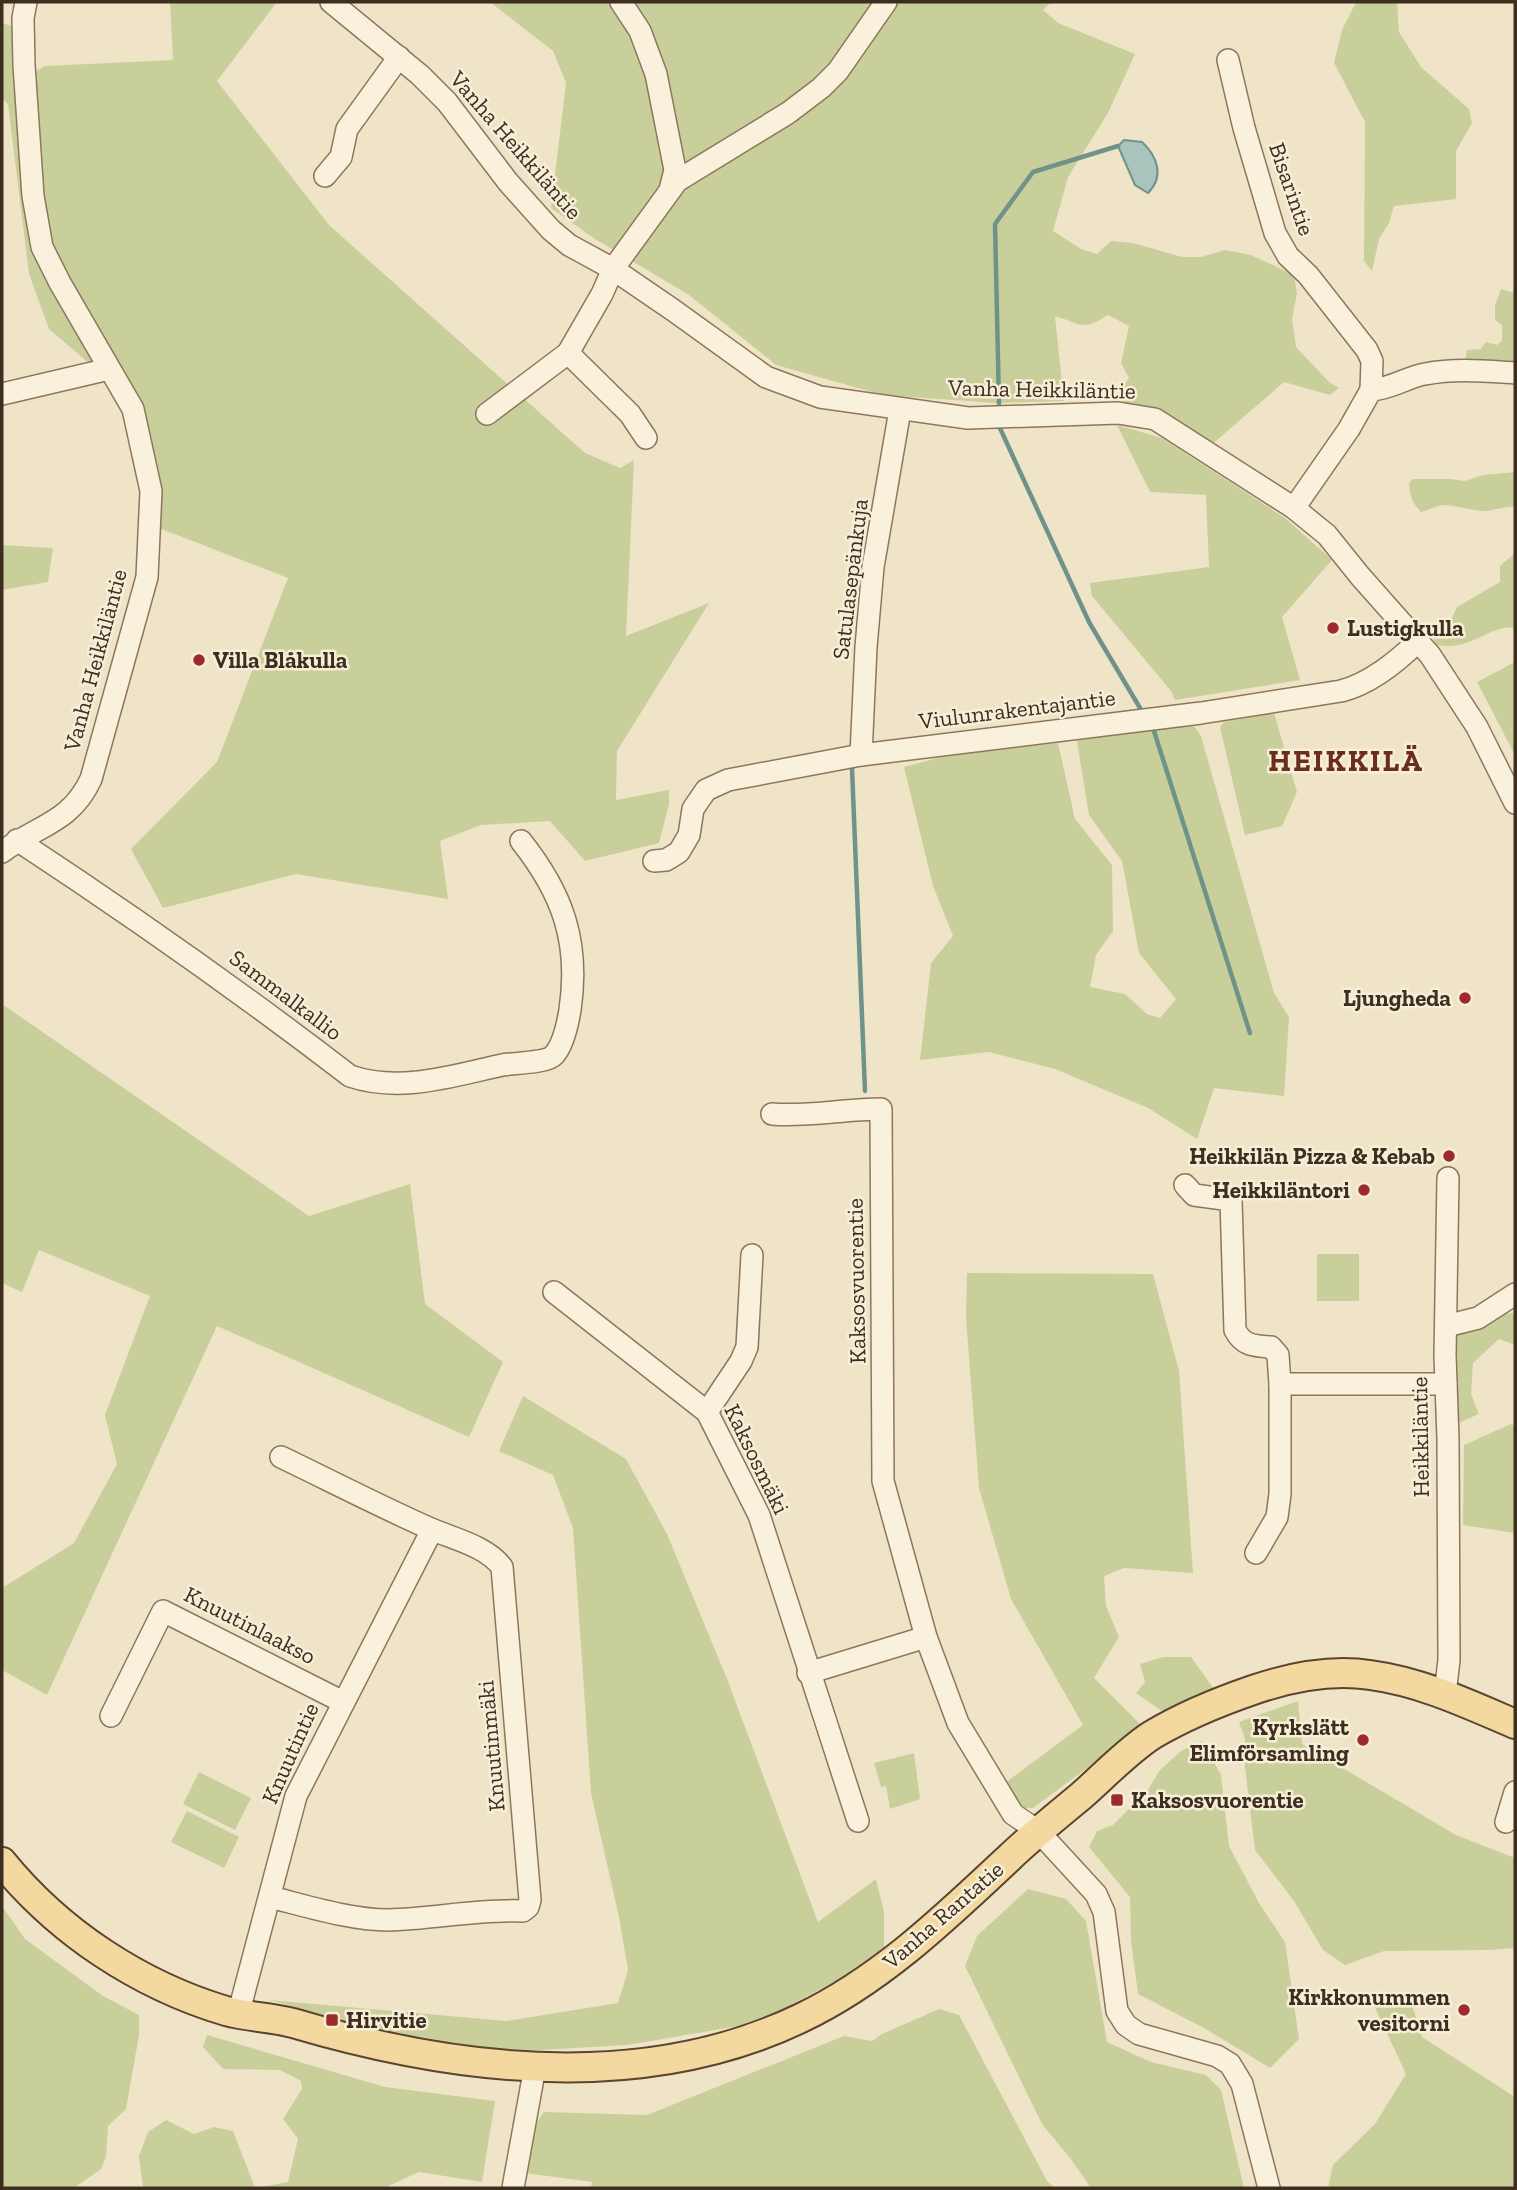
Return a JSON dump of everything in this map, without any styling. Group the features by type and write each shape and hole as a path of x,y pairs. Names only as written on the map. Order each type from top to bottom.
{"main road":[{"name":"Vanha Rantatie","path":"2,1862 16,1880 81,1939 171,1990 239,2015 283,2021 327,2035 449,2058 535,2067 624,2066 717,2049 799,2020 869,1979 917,1942 1147,1738 1183,1718 1276,1682 1334,1673 1366,1674 1403,1681 1445,1694 1515,1724"}],"street":[{"name":"Vanha Heikkiläntie","path":"331,2 399,57 447,102 508,182 551,230 569,245 612,269 766,377 821,397 968,418 1100,413 1143,416 1155,419 1294,508 1327,534 1430,655 1477,727 1515,803"},
{"path":"621,2 640,31 656,74 675,170 670,190"},
{"path":"487,414 568,353 602,294 612,269 677,181 788,113 821,88 838,71 886,2"},
{"name":"Vanha Heikkiläntie","path":"10,846 67,814 83,796 91,779 147,577 151,491 133,409 42,247 33,196 17,12"},
{"path":"325,176 341,156 347,129 399,57"},
{"name":"Bisarintie","path":"1228,60 1275,233 1288,256 1308,275 1367,350 1372,361 1371,390"},
{"path":"568,353 630,414 646,438"},
{"path":"2,394 109,369"},
{"path":"1294,508 1349,429 1371,390 1382,389 1422,374 1454,370 1515,373"},
{"name":"Satulasepänkuja","path":"861,755 873,567 900,410"},
{"name":"Viulunrakentajantie","path":"653,860 666,860 679,852 689,835 693,809 706,790 728,780 861,755 1201,713 1351,689 1401,658 1418,641"},
{"name":"Sammalkallio","path":"10,846 209,971 350,1076 371,1083 411,1084 547,1059 554,1055 568,1026 573,952 554,887 521,841"},
{"name":"Kaksosvuorentie","path":"772,1114 813,1115 853,1109 881,1109 883,1481 926,1637 958,1723 1015,1817 1039,1832 1096,1894 1104,1912 1116,2011 1126,2025 1139,2034 1217,2056 1230,2064 1238,2075 1269,2188"},
{"name":"Heikkiläntie","path":"1445,1694 1449,1672 1446,1384 1448,1178"},
{"path":"1185,1185 1194,1195 1231,1200 1236,1329 1239,1338 1249,1345 1271,1347 1278,1355 1280,1494 1277,1517 1256,1553"},
{"path":"707,1412 741,1361 747,1347 752,1255"},
{"name":"Kaksosmäki","path":"554,1292 707,1412 759,1515 858,1821"},
{"path":"1446,1326 1478,1318 1515,1294"},
{"path":"1280,1384 1446,1384"},
{"name":"Knuutinmäki","path":"271,1898 386,1920 523,1911 530,1904 502,1567 472,1546 432,1530 281,1457"},
{"name":"Knuutintie","path":"239,2015 271,1898 286,1826 296,1796 432,1530"},
{"name":"Knuutinlaakso","path":"111,1716 163,1611 343,1702"},
{"path":"808,1673 926,1637"},
{"path":"1506,1822 1515,1792"},
{"path":"513,2188 535,2067"}],"green space":[{"path":"170,2 277,2 217,81 329,225 585,453 620,468 634,460 626,636 709,603 617,751 616,800 669,790 669,804 659,843 585,861 550,821 481,825 440,841 448,899 296,874 163,908 131,849 217,762 288,578 156,529 147,441 51,256 38,202 31,74 45,66 173,60"},
{"path":"490,2 1051,2 1043,10 1058,23 1135,54 1108,113 1068,177 1053,231 1081,249 1097,254 1111,241 1133,243 1182,257 1201,257 1225,250 1251,255 1294,275 1297,294 1292,319 1296,347 1329,382 1339,388 1330,395 1284,382 1210,446 1140,408 1121,401 1119,391 1129,378 1121,363 1129,326 1108,315 1086,325 1055,316 1064,401 995,403 883,395 776,365 689,295 595,239 551,208 566,83 553,51"},
{"path":"1356,2 1397,2 1399,32 1421,67 1469,109 1472,123 1456,151 1456,199 1394,206 1389,223 1379,239 1372,271 1364,261 1365,122 1334,63 1342,30"},
{"path":"2,23 15,27 36,251 51,288 110,381 49,329 29,274 8,104 2,99"},
{"path":"1501,289 1515,293 1515,369 1465,361 1467,350 1481,349 1486,342 1497,345 1502,341 1502,325 1495,320 1495,305"},
{"path":"1117,425 1162,438 1285,518 1332,560 1282,617 1300,680 1175,700 1171,691 1092,596 1090,583 1209,567 1206,495 1150,492"},
{"path":"1515,472 1515,507 1482,511 1443,505 1421,512 1410,492 1409,483 1413,479 1465,481 1483,475"},
{"path":"2,545 53,548 48,582 2,590"},
{"path":"1515,553 1515,628 1497,630 1460,645 1437,645 1432,637 1436,630 1448,626 1457,607 1500,582 1500,566"},
{"path":"1515,662 1515,755 1477,682"},
{"path":"1274,713 1297,792 1282,826 1245,835 1220,727 1224,722"},
{"path":"1178,721 1195,727 1201,736 1274,993 1289,1017 1284,1096 1214,1088 1197,1139 1148,1108 1055,1069 989,1052 920,1060 931,963 953,936 933,886 904,767 945,756 1058,743 1075,819 1112,865 1113,931 1096,955 1090,987 1125,994 1147,1014 1160,1018 1176,999 1139,953 1122,861 1089,815 1076,736"},
{"path":"2,1004 309,1216 410,1184 425,1304 503,1362 469,1437 217,1326 47,1695 2,1670 2,1588 74,1543 117,1464 105,1415 150,1296 39,1250 22,1292 2,1283"},
{"path":"1317,1254 1359,1254 1359,1301 1317,1301"},
{"path":"967,1273 1153,1274 1179,1371 1193,1573 1124,1568 1104,1576 1106,1606 1119,1637 1094,1678 1140,1724 1125,1740 1033,1808 1024,1808 1005,1783 1083,1725 1011,1599 979,1488 966,1318"},
{"path":"1515,1313 1515,1345 1499,1339 1473,1363 1471,1394 1479,1414 1456,1424 1451,1342 1457,1335 1480,1321"},
{"path":"523,1396 626,1459 667,1534 727,1679 818,1922 876,1879 884,1912 884,1955 757,2023 627,2045 506,2052 409,2038 269,2000 506,2021 618,2003 628,1970 591,1793 573,1528 553,1475 499,1451"},
{"path":"1511,1424 1515,1426 1515,1533 1463,1525 1464,1445"},
{"path":"1163,1657 1191,1657 1214,1689 1163,1712 1136,1693 1145,1682 1140,1664"},
{"path":"1298,1701 1302,1744 1456,1835 1515,1858 1515,1948 1384,1951 1345,1965 1323,1950 1294,1901 1255,1850 1244,1759 1245,1739 1239,1722"},
{"path":"1202,1741 1221,1775 1229,1846 1259,1903 1285,1942 1299,2039 1270,2068 1204,2028 1138,1994 1131,1940 1130,1897 1089,1847 1097,1831 1113,1825 1147,1791 1160,1770 1181,1751"},
{"path":"914,1753 920,1799 890,1809 886,1786 881,1787 874,1763"},
{"path":"199,1772 251,1798 235,1830 183,1804"},
{"path":"187,1811 239,1837 224,1868 171,1842"},
{"path":"1028,1889 1066,1899 1086,1921 1107,2042 1151,2062 1206,2075 1221,2090 1244,2188 1091,2188 1042,2124 965,1966 977,1936"},
{"path":"2,1906 25,1939 103,1996 139,2015 139,2035 126,2109 108,2126 106,2156 101,2169 74,2188 2,2188"},
{"path":"1408,1992 1422,2037 1515,2097 1515,2188 1328,2188 1333,2165 1375,2124 1406,2074 1371,1999"},
{"path":"939,2009 959,2015 1047,2181 1055,2188 591,2188 592,2182 525,2173 530,2132 544,2112 647,2115 844,2036 872,2041"},
{"path":"207,2035 385,2087 495,2101 482,2182 419,2172 384,2188 255,2188 288,2182 298,2139 283,2119 302,2089 301,2081 280,2070 223,2069 203,2047"},
{"path":"166,2120 194,2134 214,2127 233,2131 255,2188 143,2188 139,2156 148,2132"}],"water":[{"path":"1124,140 1142,142 1152,153 1158,173 1148,193 1135,185 1118,146"}],"waterway":[{"path":"999,404 995,224 1033,172 1118,146"},
{"path":"999,426 1089,622 1140,708"},
{"path":"1154,731 1250,1033"},
{"path":"852,768 865,1091"}],"place":[{"name":"Lustigkulla","path":"1333,628"},
{"name":"Villa Blåkulla","path":"199,660"},
{"name":"Ljungheda","path":"1465,998"},
{"name":"Heikkilän Pizza & Kebab","path":"1449,1156"},
{"name":"Heikkiläntori","path":"1364,1190"},
{"name":"Kyrkslätt Elimförsamling","path":"1363,1740"},
{"name":"Kaksosvuorentie","path":"1117,1800"},
{"name":"Kirkkonummen vesitorni","path":"1464,2010"},
{"name":"Hirvitie","path":"332,2020"}],"district":[{"name":"HEIKKILÄ","path":"1346,761"}]}
